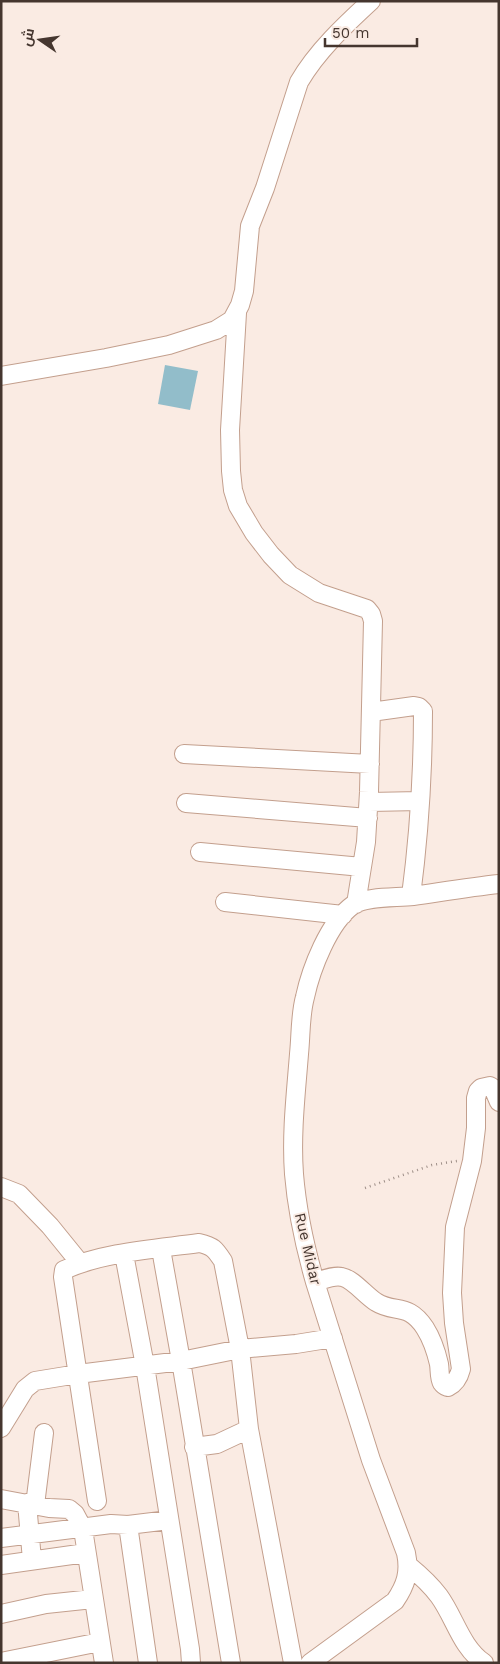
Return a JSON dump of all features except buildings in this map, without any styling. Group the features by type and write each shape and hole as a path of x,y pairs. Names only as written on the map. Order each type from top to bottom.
{"street":[{"path":"349,909 362,867 368,810 373,621 367,609 319,593 290,575 265,548 238,506 233,490 230,430 238,313 244,291 250,226 265,188 299,82 318,56 371,1"},
{"path":"1,376 169,345 216,330 232,320 238,313"},
{"path":"371,712 414,706 423,710 424,750 411,896"},
{"path":"184,754 370,764"},
{"path":"186,803 368,810 420,801"},
{"path":"200,852 362,867"},
{"path":"225,902 349,909 379,898 411,896 499,884"},
{"name":"Rue Midar","path":"349,909 320,952 304,999 297,1079 294,1174 299,1217 315,1282 371,1460 406,1553 409,1566"},
{"path":"315,1282 332,1277 344,1278 376,1302 412,1314 424,1327 432,1342 439,1364 441,1382 444,1386 452,1385 460,1376 461,1369 454,1323 452,1293 455,1227 472,1161 478,1091 485,1086 493,1088 499,1102"},
{"path":"1,1187 19,1194 50,1226 80,1263"},
{"path":"97,1501 64,1270 80,1263 124,1254 199,1243 208,1245 216,1250 223,1261 240,1349 249,1430 293,1663"},
{"path":"161,1249 231,1663"},
{"path":"124,1254 145,1366 191,1663"},
{"path":"1,1428 24,1389 29,1384 43,1379 181,1361 240,1349 296,1344 333,1338"},
{"path":"194,1447 217,1444 249,1430"},
{"path":"32,1560 29,1535 31,1504 44,1433"},
{"path":"1,1499 69,1510 75,1514 83,1529 104,1663"},
{"path":"1,1538 111,1524 128,1525 169,1520"},
{"path":"128,1525 148,1663"},
{"path":"1,1565 86,1553"},
{"path":"310,1663 395,1601 402,1591 409,1566 439,1596 466,1645 484,1663"},
{"path":"1,1614 46,1604 94,1598"},
{"path":"1,1662 100,1642"}],"path":[{"path":"365,1188 432,1165 472,1161"}]}
